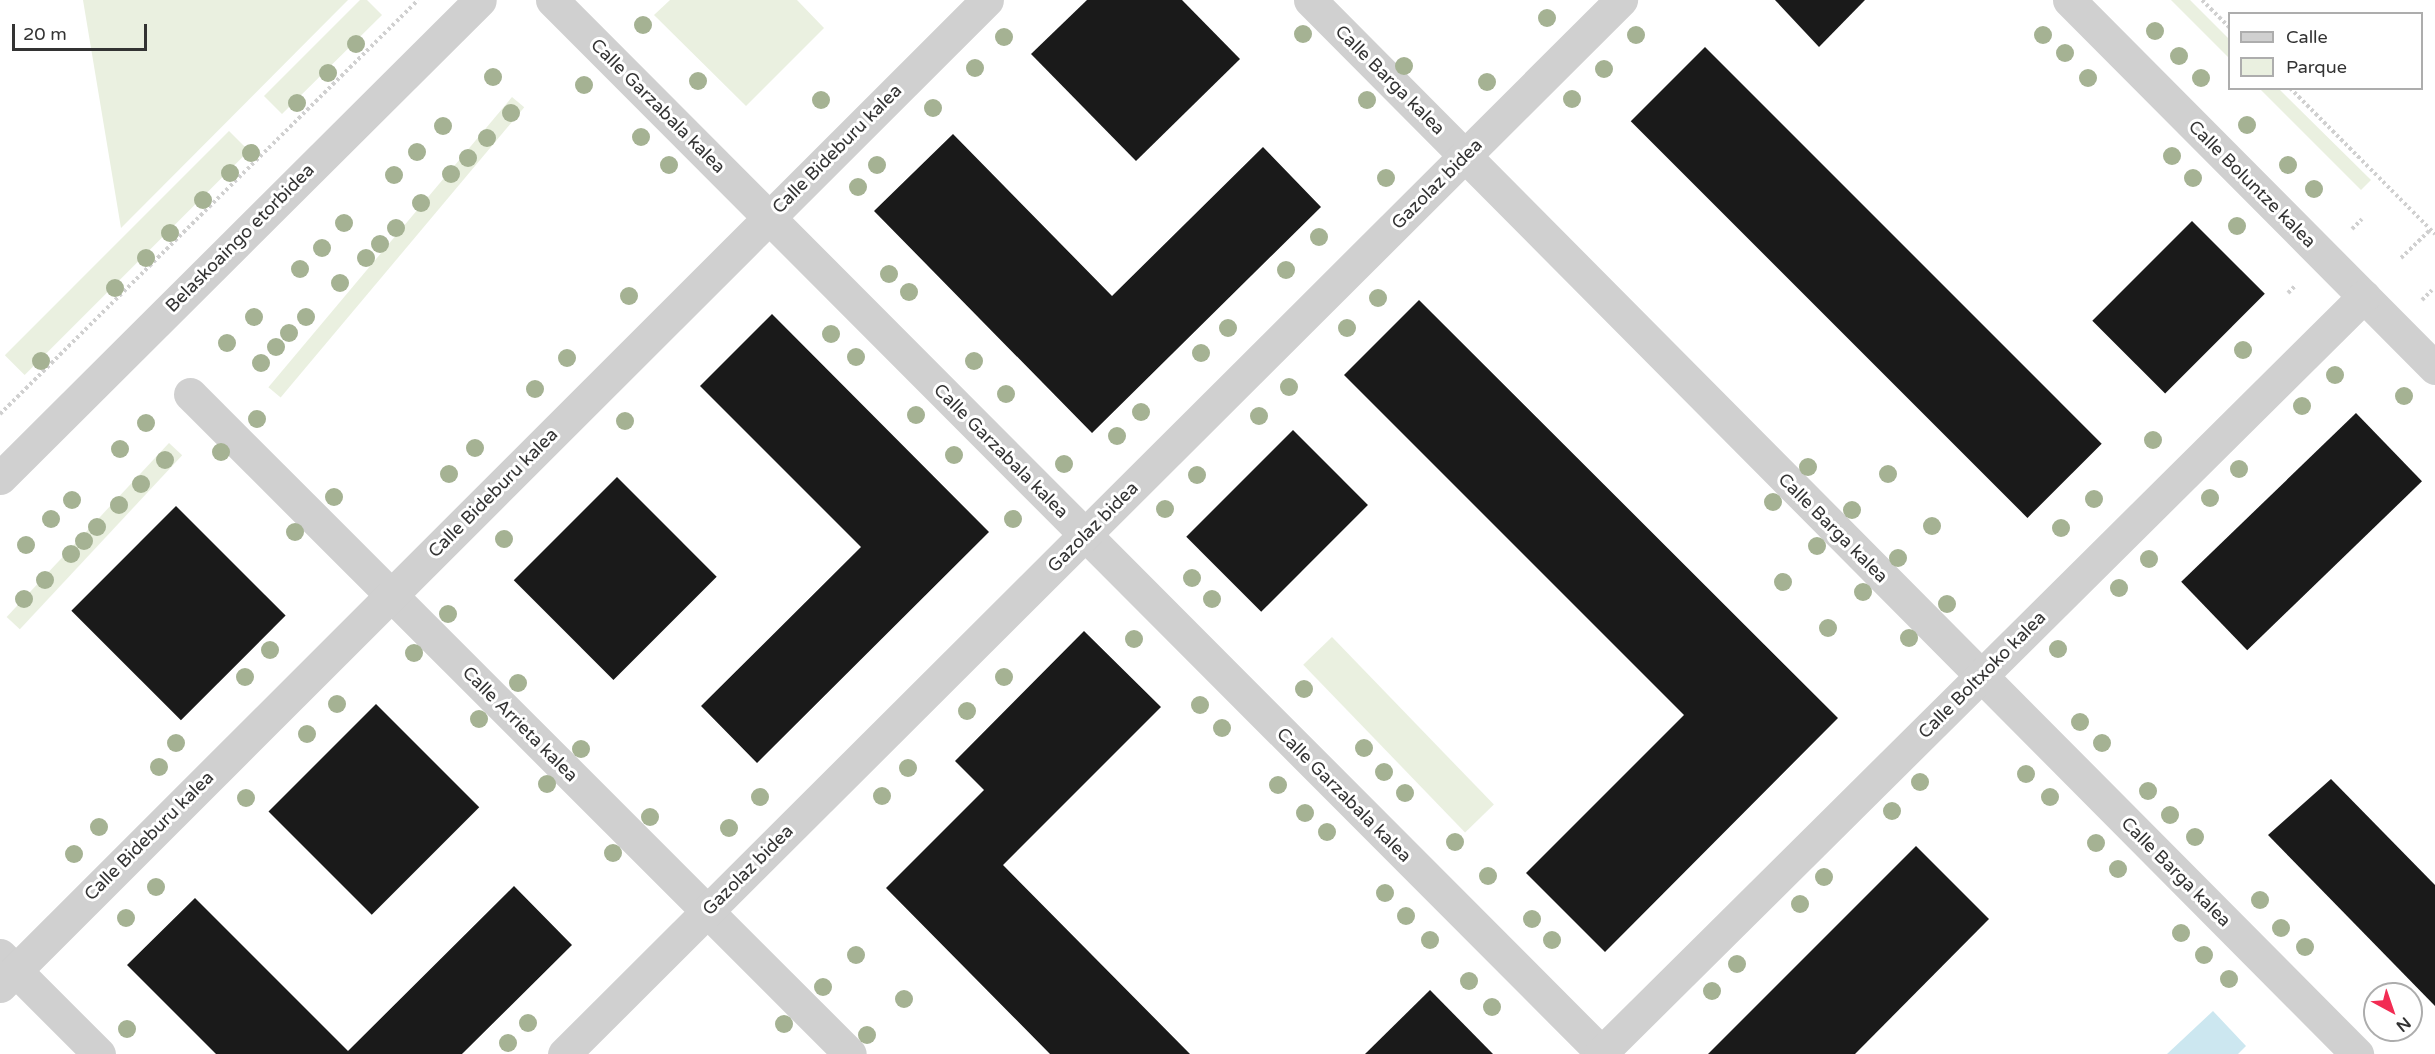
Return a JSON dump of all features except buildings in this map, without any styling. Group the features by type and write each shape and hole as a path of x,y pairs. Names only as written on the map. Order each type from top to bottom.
{"street":[{"name":"Belaskoaingo etorbidea","path":"0,477 480,0"},
{"name":"Calle Garzabala kalea","path":"552,0 1601,1054"},
{"name":"Calle Bideburu kalea","path":"5,970 391,595 987,0"},
{"name":"Calle Barga kalea","path":"1310,0 2357,1054"},
{"name":"Gazolaz bidea","path":"564,1054 1621,0"},
{"name":"Calle Boluntze kalea","path":"2069,0 2435,368"},
{"name":"Calle Boltxoko kalea","path":"1601,1054 2364,296"},
{"name":"Calle Arrieta kalea","path":"190,394 850,1054"},
{"path":"5,970 99,1054"}],"path":[{"path":"0,414 418,0"},
{"path":"2202,0 2228,27"},
{"path":"2292,90 2435,234"},
{"path":"2401,258 2430,229"}],"green space":[{"path":"83,0 348,0 121,228"},
{"path":"360,0 367,0 382,15 282,114 264,96"},
{"path":"670,0 797,0 824,28 746,106 654,15"},
{"path":"2171,0 2190,0 2228,38 2228,57"},
{"path":"2261,90 2280,90 2371,180 2361,190"},
{"path":"512,97 524,107 281,398 268,387"},
{"path":"229,131 249,151 25,375 5,355"},
{"path":"169,443 182,455 20,629 7,617"},
{"path":"1332,637 1494,805 1465,832 1303,665"}],"water":[{"path":"2213,1011 2246,1046 2238,1054 2167,1054"}]}
